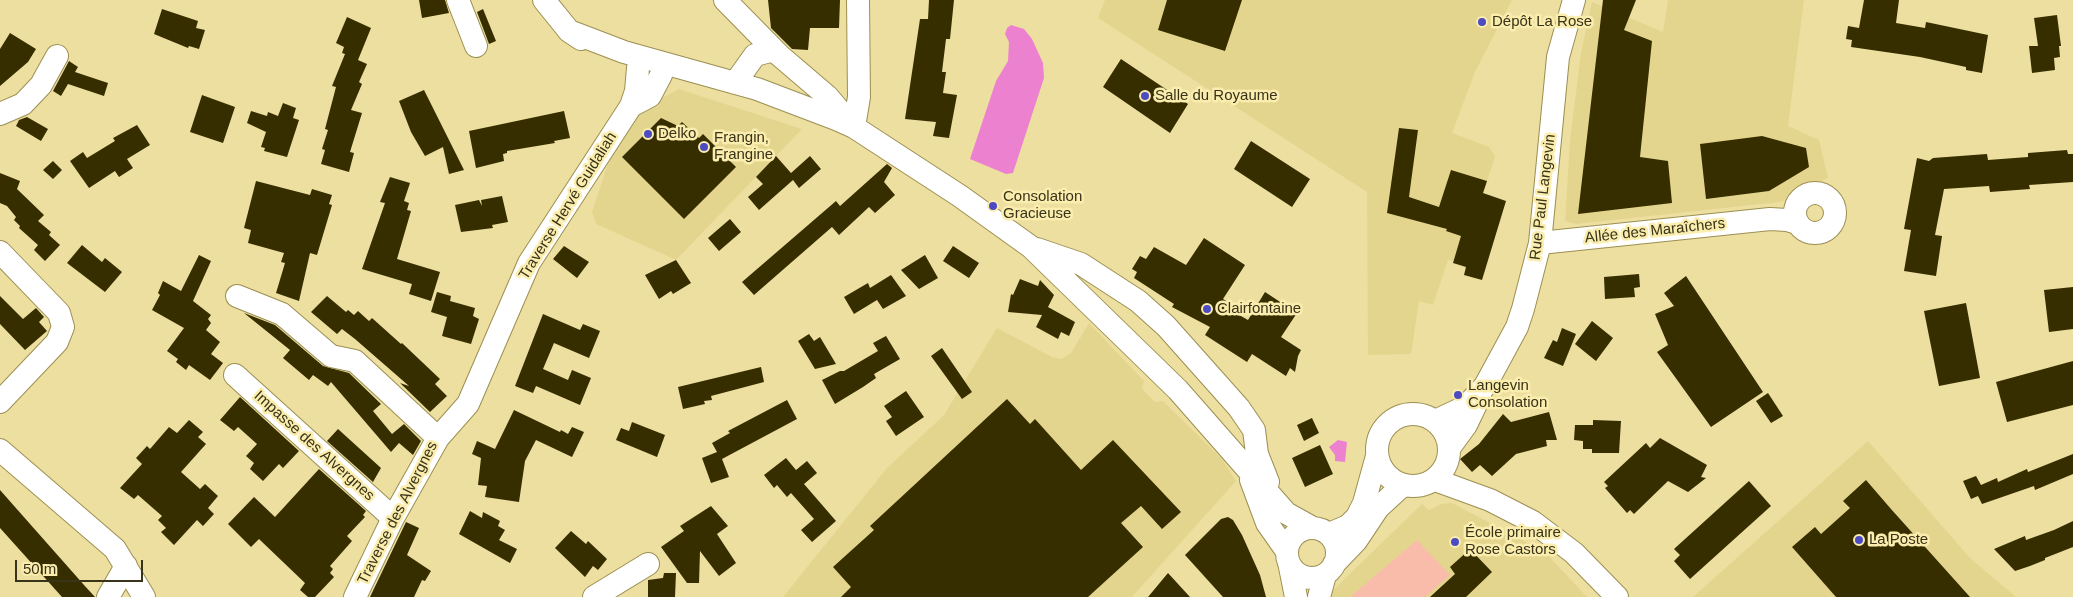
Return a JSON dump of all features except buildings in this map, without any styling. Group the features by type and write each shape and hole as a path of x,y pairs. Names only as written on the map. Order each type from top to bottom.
{"street":[{"path":"458,0 476,46"},
{"path":"544,0 569,31 607,55 638,68 661,75 755,94 837,126 854,127"},
{"path":"725,0 742,15 776,52 827,96 854,127 960,196 1032,247 1178,390 1286,512 1321,531 1335,543 1337,554 1319,597"},
{"path":"854,127 859,97 858,0"},
{"name":"Rue Paul Langevin","path":"1449,453 1466,425 1517,327 1540,243 1558,57 1574,0"},
{"path":"742,15 748,38 743,71 755,94"},
{"path":"569,31 624,52 743,71"},
{"path":"743,71 755,55 776,52"},
{"path":"755,94 767,87 772,80 780,63 776,52"},
{"path":"0,114 23,104 41,85 56,56"},
{"name":"Traverse Hervé Guidaliah","path":"438,438 468,404 529,263 631,106 637,85 638,68"},
{"name":"Traverse Hervé Guidaliah","path":"631,106 650,96 661,75"},
{"name":"Allée des Maraîchers","path":"1540,243 1770,219 1787,220 1797,214"},
{"path":"1032,247 1081,264 1138,301 1166,326 1239,408 1254,430 1257,454 1276,501"},
{"path":"0,252 59,314 63,327 57,342 0,402"},
{"name":"Traverse des Alvergnes","path":"237,296 282,314 331,356 355,362 438,438 392,518 355,597"},
{"name":"Impasse des Alvergnes","path":"235,374 392,518"},
{"name":"Rue Paul Langevin","path":"1435,421 1465,407 1485,386"},
{"path":"1296,597 1288,558 1291,538 1301,530 1321,531 1348,526 1357,516 1364,503 1377,456 1377,444 1382,431 1390,422 1408,414 1425,416 1435,421 1443,428 1449,453 1490,500"},
{"path":"0,450 115,549 144,597"},
{"path":"1377,456 1383,471 1394,481 1403,485 1425,485 1444,471 1449,453"},
{"path":"1246,466 1267,523 1300,575 1312,578 1330,569 1356,540 1378,508 1403,485"},
{"path":"1434,480 1490,500 1533,522 1562,543 1617,597"},
{"path":"594,597 648,564"},
{"path":"108,597 126,566"}],"shaded area":[{"path":"1105,0 1512,0 1475,72 1452,133 1489,147 1495,156 1476,217 1454,261 1448,260 1433,305 1419,301 1411,354 1368,355 1367,192 1098,18"},
{"path":"1668,0 1804,0 1788,126 1819,140 1828,178 1818,183 1803,186 1788,199 1780,202 1576,224 1565,221 1570,140 1581,53 1592,2 1663,32"},
{"path":"1011,25 1024,29 1032,39 1043,63 1044,78 1013,173 1006,174 970,159 996,81 1008,61 1009,42 1005,34 1007,28"},
{"path":"679,89 802,129 676,260 596,224 592,212 612,151 638,116 653,103"},
{"path":"1089,323 1144,381 1142,389 1155,402 1163,401 1222,459 1236,481 1132,597 783,597 887,468 944,415 997,328 1052,357 1062,359 1071,353"},
{"path":"1338,440 1347,442 1345,462 1335,461 1335,455 1329,447"},
{"path":"1868,441 1970,558 2016,597 1693,597"},
{"name":"École primaire Rose Castors","path":"1452,503 1545,552 1587,597 1329,597 1332,591 1422,504 1429,510 1441,504"},
{"path":"1417,540 1450,575 1425,597 1350,597"}],"place":[{"name":"Dépôt La Rose","path":"1482,22"},
{"name":"Salle du Royaume","path":"1145,96"},
{"name":"Delko","path":"648,134"},
{"name":"Frangin, Frangine","path":"704,147"},
{"name":"Consolation Gracieuse","path":"993,206"},
{"name":"Clairfontaine","path":"1207,309"},
{"name":"Langevin Consolation","path":"1458,395"},
{"name":"La Poste","path":"1859,540"},
{"name":"École primaire Rose Castors","path":"1455,542"}]}
